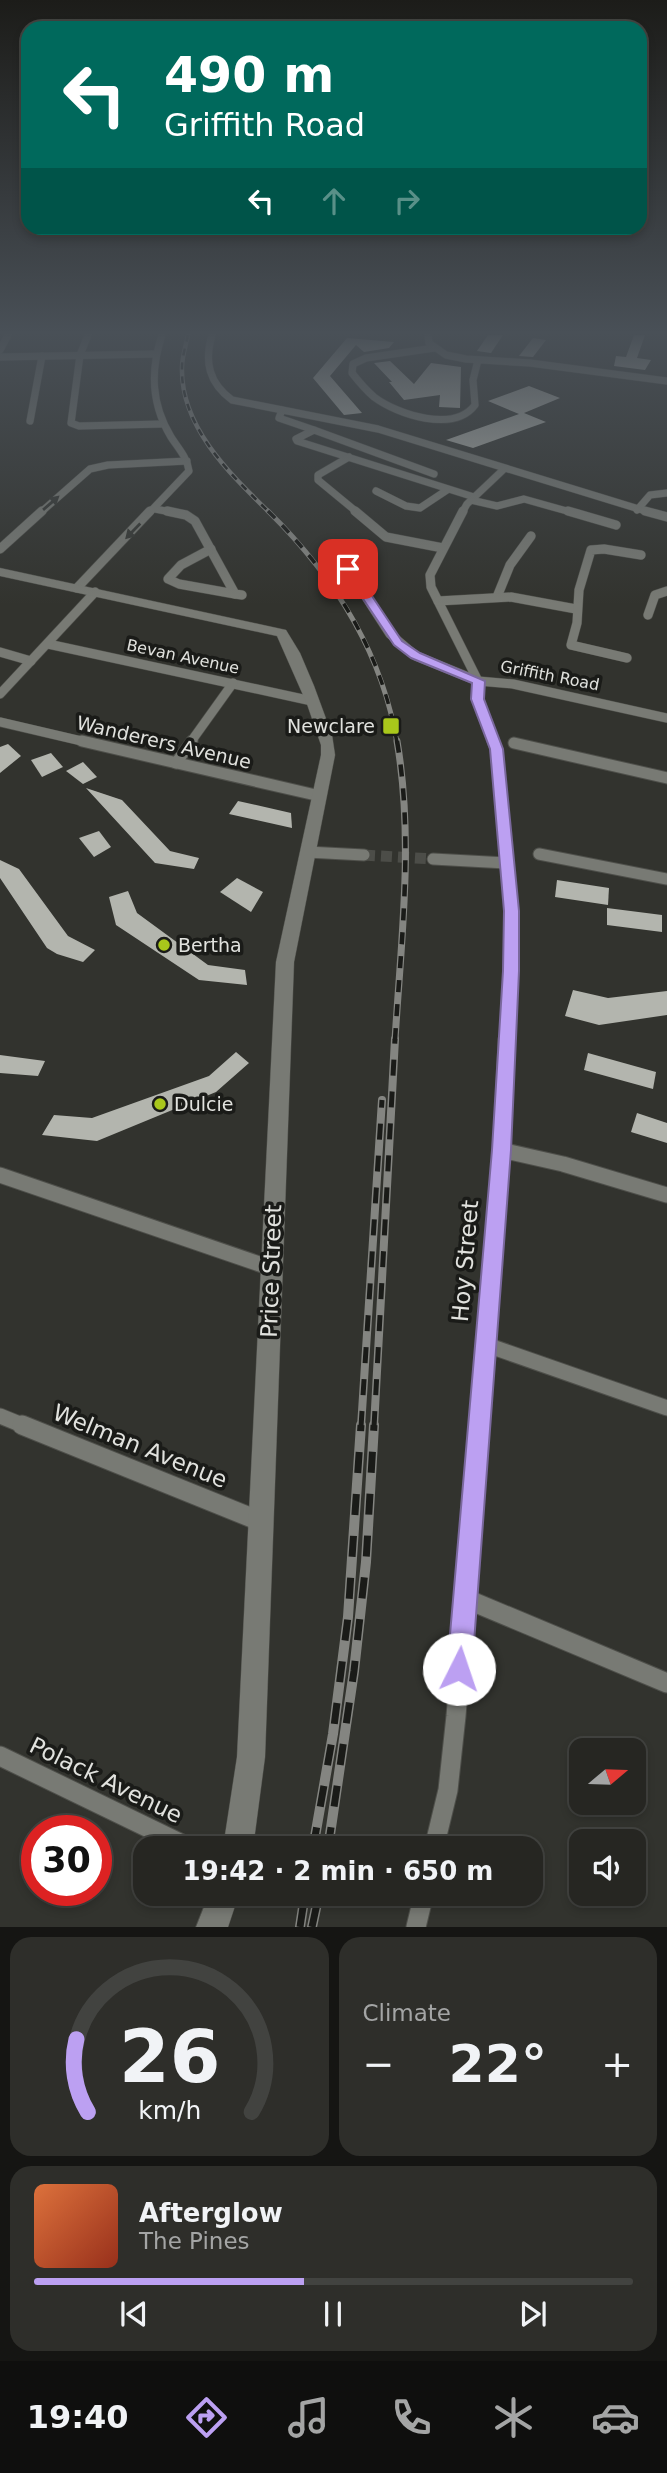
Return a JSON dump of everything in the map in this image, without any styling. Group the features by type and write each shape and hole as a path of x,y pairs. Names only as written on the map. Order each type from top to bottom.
{"street":[{"path":"76,425 124,425"},
{"path":"77,588 187,475 190,468 187,461 163,425"},
{"path":"299,425 434,474"},
{"path":"360,425 667,517"},
{"path":"314,430 295,440 497,506 524,499 616,525"},
{"path":"349,457 318,475 318,480 386,537 443,548"},
{"path":"0,549 94,467 187,461"},
{"name":"Hoy Street","path":"437,1836 448,1790 501,1150 512,911 496,749 477,699 478,681 438,601 430,575 472,498 504,469"},
{"path":"376,491 412,508 422,509 429,507 447,490"},
{"path":"637,510 650,495 667,493"},
{"path":"155,509 191,517 238,595"},
{"path":"497,597 510,565 531,536"},
{"path":"211,549 185,564 168,579 179,584 238,595"},
{"path":"627,658 572,645 577,623 576,609 583,570 591,550 604,549 641,555"},
{"name":"Griffith Road","path":"348,569 398,643 416,656 478,681 513,684 667,718"},
{"path":"0,572 281,633 288,641 312,701"},
{"path":"648,615 655,596 667,591"},
{"path":"0,694 95,592"},
{"path":"438,601 497,597 576,609"},
{"name":"Bevan Avenue","path":"48,644 312,701"},
{"path":"0,652 32,660"},
{"path":"176,764 233,683"},
{"name":"Price Street","path":"240,1836 249,1787 285,962 328,745 312,701"},
{"name":"Wanderers Avenue","path":"0,722 320,796"},
{"path":"514,743 667,778"},
{"path":"307,852 364,855"},
{"path":"539,854 667,879"},
{"path":"433,859 506,863"},
{"path":"501,1150 563,1164 667,1195"},
{"path":"0,1175 271,1268"},
{"path":"484,1344 667,1408"},
{"name":"Welman Avenue","path":"0,1416 262,1522"},
{"path":"464,1598 667,1683"},
{"name":"Polack Avenue","path":"0,1756 165,1836"},
{"path":"212,1927 220,1906"},
{"path":"416,1927 421,1906"}],"building":[{"path":"488,425 538,425 473,448 446,440"},
{"path":"8,744 21,756 0,773 0,747"},
{"path":"51,753 63,767 42,777 31,760"},
{"path":"83,762 97,777 83,784 66,771"},
{"path":"86,788 122,800 170,851 199,858 194,869 155,863"},
{"path":"238,801 291,813 292,828 229,814"},
{"path":"99,831 111,847 94,857 79,838"},
{"path":"0,860 19,869 68,936 95,950 83,962 47,948 0,878"},
{"path":"237,878 263,892 251,912 220,892"},
{"path":"557,880 609,888 608,905 555,897"},
{"name":"Bertha","path":"128,891 137,913 208,965 245,970 247,985 199,980 116,925 109,897"},
{"path":"607,908 662,915 662,932 607,925"},
{"path":"573,990 608,998 667,991 667,1015 599,1025 565,1016"},
{"name":"Dulcie","path":"236,1052 249,1063 216,1092 97,1141 42,1135 54,1115 92,1118 209,1076"},
{"path":"588,1053 656,1072 653,1089 584,1070"},
{"path":"0,1055 45,1061 38,1076 0,1073"},
{"path":"637,1113 667,1123 667,1143 631,1132"}],"tunnel":[{"path":"364,855 433,859"}],"railway":[{"path":"196,425 224,466 268,511"},
{"path":"268,511 314,562 352,617 380,677 397,743"},
{"path":"395,1040 405,890 405,816 397,741"},
{"path":"374,1427 395,1039"},
{"path":"361,1427 382,1100"},
{"path":"315,1836 333,1734 348,1617 361,1425"},
{"path":"330,1836 354,1671 366,1562 374,1425"},
{"path":"300,1927 303,1906"},
{"path":"312,1927 316,1906"}],"place":[{"name":"Newclare","path":"391,726"},
{"name":"Bertha","path":"164,945"},
{"name":"Dulcie","path":"160,1104"}],"route":[{"path":"348,569 390,634 406,650 478,681 477,699 496,749 510,885 511,971 501,1150 459,1669"}]}
